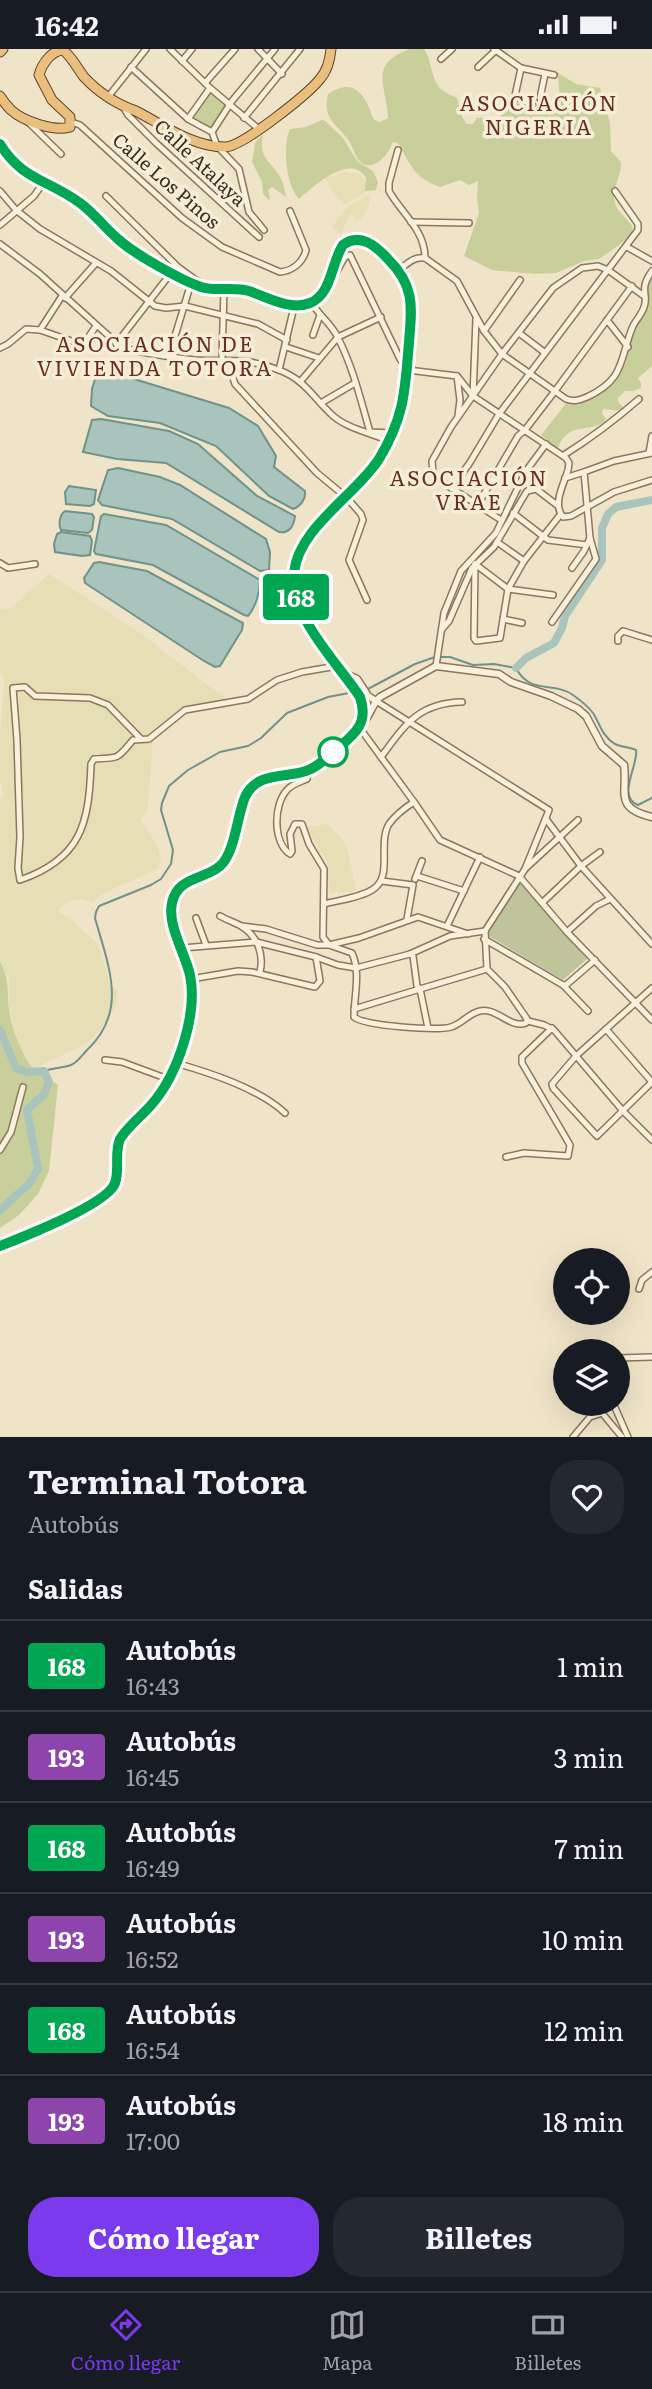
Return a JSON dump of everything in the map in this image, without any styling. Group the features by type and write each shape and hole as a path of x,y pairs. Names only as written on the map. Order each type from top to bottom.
{"highway":[{"path":"0,96 11,110 21,116 62,129 69,127 71,122 67,113 52,100 40,75 44,63 56,50 63,51 86,78 124,108 136,111 202,144 233,146 260,129 320,80 327,69 331,49"},
{"path":"0,144 20,168 78,202 121,242 191,283 205,288 244,290 294,307 312,303 321,296 332,276 338,252 348,241 355,240 373,245 399,270 408,286 411,300 403,405 391,437 377,462 331,511 302,548 297,558 294,577 296,597 303,615 339,668 364,697 359,727 351,739 309,770 263,779 254,785 244,800 225,861 214,870 195,877 177,891 171,905 172,925 191,979 190,1013 184,1044 168,1079 151,1105 120,1139 116,1149 115,1183 94,1205 0,1246"}],"street":[{"path":"108,97 146,49"},
{"path":"170,49 207,86 260,129"},
{"path":"182,61 192,49"},
{"path":"188,118 207,86 235,49"},
{"path":"258,49 282,74"},
{"path":"212,132 275,49"},
{"path":"244,118 300,49"},
{"path":"441,59 452,49"},
{"path":"478,67 495,50 521,68 554,75"},
{"path":"131,67 188,118 212,132 217,146 239,169 249,212 264,230"},
{"path":"521,68 515,96 533,106"},
{"path":"540,98 545,74"},
{"name":"Calle Atalaya","path":"124,108 156,143 259,237"},
{"path":"21,116 61,154"},
{"name":"Calle Los Pinos","path":"71,122 80,125 182,218 222,247 280,272 290,270 305,255 305,245 289,211"},
{"path":"398,150 389,191 421,234 425,245 425,258"},
{"path":"0,225 34,196 43,183"},
{"path":"0,191 16,210 40,229 134,287 149,302 166,308 185,306 258,324 286,343 319,358"},
{"path":"451,488 499,414 627,247 639,227 615,191"},
{"path":"106,196 178,267 205,288"},
{"path":"234,215 246,202"},
{"path":"411,222 469,223"},
{"path":"0,244 40,274 116,344 137,352 197,360 249,361 279,370 300,382 342,422 391,437"},
{"path":"627,247 652,261"},
{"path":"332,276 345,257 350,255 405,363 457,376 473,396 564,455 569,463 557,505 560,515"},
{"path":"399,270 416,258 425,258 457,281 484,331 502,354 572,401 602,389 617,373 628,347 633,325 645,306 645,284 652,271"},
{"path":"40,330 63,297 96,263"},
{"path":"501,520 437,479 433,473 432,465 437,450 457,418 553,288 573,274 590,266 598,266 608,270 644,296"},
{"path":"116,344 171,273"},
{"path":"484,331 520,279"},
{"path":"169,356 191,283"},
{"path":"477,506 518,436 555,391 632,286"},
{"path":"222,359 224,289"},
{"path":"312,303 338,337 370,432"},
{"path":"279,370 294,307"},
{"path":"313,335 320,315"},
{"path":"300,382 338,337 381,317"},
{"path":"473,396 476,317"},
{"path":"607,320 628,347"},
{"path":"0,348 26,329 40,330 81,345 85,344 96,326"},
{"path":"519,333 544,352"},
{"path":"236,361 233,378 235,384 317,473 346,497 363,517 349,560 367,600"},
{"path":"457,376 460,400 457,418"},
{"path":"321,403 355,383"},
{"path":"564,455 610,424 639,399"},
{"path":"565,478 614,461 651,453 652,436"},
{"path":"298,451 304,442"},
{"path":"436,666 447,603 461,571 496,533 526,471 545,444"},
{"path":"572,568 588,542 588,505 584,472"},
{"path":"560,515 567,518 614,492 652,480"},
{"path":"440,631 449,621 471,568 497,542 522,496 536,489 557,505"},
{"path":"513,513 548,540 588,542"},
{"path":"475,564 474,640 500,638 508,589 524,561 560,515"},
{"path":"497,542 524,561"},
{"path":"552,622 593,565 596,553 588,542"},
{"path":"0,563 8,568 35,563"},
{"path":"475,564 508,589 553,595"},
{"path":"503,619 522,622"},
{"path":"618,641 618,636 623,631 652,640"},
{"path":"652,817 632,810 622,795 624,765 602,746 586,716 578,709 511,682 499,674 436,666 427,669 376,701 367,720 359,727 438,838 519,876 567,932 652,1020"},
{"path":"141,739 108,705 90,698 35,696 25,687 13,688 17,740 20,880 46,870 71,850 87,810 91,761 119,757 133,740 150,738 185,710 248,699 277,680 302,672 339,668 362,684 364,697 376,701 549,810 525,869"},
{"path":"381,757 408,721 434,706 462,702"},
{"path":"309,770 307,779 288,789 283,796 279,804 277,827 288,854 292,852 291,828 299,823 305,829 309,844 324,869 323,937 329,945 352,953"},
{"path":"382,881 384,838 389,824 414,802"},
{"path":"546,819 581,866 652,944"},
{"path":"578,820 519,876 485,931 486,969 505,987 528,1021 552,1028 623,1111 652,1140"},
{"path":"542,903 600,852"},
{"path":"447,926 480,857"},
{"path":"407,919 413,885 422,861"},
{"path":"417,876 464,891"},
{"path":"324,904 367,892 382,881 413,885"},
{"path":"567,932 596,906 610,899"},
{"path":"220,916 242,926 266,929 317,945 359,938 418,917 468,933"},
{"path":"197,918 206,945"},
{"path":"242,926 256,942 262,956 260,972"},
{"path":"182,948 256,942 356,968 410,954 450,936 485,931"},
{"path":"359,938 352,953 356,968 354,1017 358,1020 428,1028 452,1027 480,1011 488,1011 521,1025 528,1021"},
{"path":"484,939 563,985 588,1011"},
{"path":"410,954 413,956 417,986 420,989 428,1028"},
{"path":"191,979 238,971 260,972 315,987 320,981 316,957"},
{"path":"563,985 595,960"},
{"path":"354,1009 486,969"},
{"path":"606,1029 652,1082 597,1136 553,1088 553,1082 576,1056 606,1029 636,1002 652,988"},
{"path":"506,1157 524,1153 568,1156 571,1151 522,1063 522,1057 552,1028"},
{"path":"105,1060 122,1062 168,1079"},
{"path":"176,1063 226,1079 271,1100 285,1113"},
{"path":"0,1150 11,1132 23,1087"},
{"path":"639,1289 642,1280 652,1272"},
{"path":"630,1358 652,1357"},
{"path":"573,1437 590,1417 602,1413 622,1437"},
{"path":"619,1416 628,1437"}],"shaded area":[{"path":"345,172 359,174 366,181 365,192 345,205 330,190 326,178"},
{"path":"366,196 369,197 370,203 358,221 350,214 341,234 332,227 346,208"},
{"path":"49,574 140,633 230,702 209,704 186,713 153,738 148,807 141,820 158,848 161,860 158,869 117,887 92,903 82,899 71,901 63,905 58,912 68,917 95,941 109,982 117,990 116,1006 86,1044 33,1069 20,1047 9,1013 9,979 0,961 0,798 3,795 0,778 0,733 4,680 0,671 0,610 11,608"},
{"path":"327,824 343,840 348,850 356,891 330,893 327,861 306,827"}],"green space":[{"path":"410,49 424,49 438,86 457,98 462,117 467,124 473,124 477,118 499,117 514,103 560,105 558,73 576,84 600,88 610,123 611,151 621,162 614,200 633,228 630,236 599,259 584,261 556,273 492,270 464,256 479,213 478,181 469,185 460,180 440,187 424,180 395,142 379,161 364,164 359,161 349,141 332,121 327,110 328,94 346,87 353,88 363,97 374,120 380,122 388,118 382,77 384,69 397,55"},
{"path":"210,91 227,106 211,129 192,119"},
{"path":"322,120 343,138 358,162 373,171 378,182 376,190 365,191 366,178 359,171 342,170 332,174 299,199 288,175 286,145 290,129 306,127"},
{"path":"263,134 263,153 280,178 286,197 272,187 268,190 269,200 263,194 262,182 252,162 255,143"},
{"path":"652,273 652,366 638,378 641,388 625,391 618,398 624,408 622,411 603,409 602,413 606,419 601,424 567,434 558,449 541,435 568,401 600,392 618,376 626,362 631,331 645,304 644,285"},
{"path":"519,879 587,959 563,980 487,935"},
{"path":"0,961 7,980 10,1016 20,1047 31,1066 58,1085 49,1171 38,1194 19,1215 0,1228"}],"water":[{"path":"111,372 229,408 258,426 276,456 274,467 305,491 302,502 293,509 269,496 216,446 160,423 108,416 91,406 97,373"},
{"path":"101,419 169,431 198,444 257,496 295,516 292,526 286,532 279,532 166,463 117,459 83,452 92,420"},
{"path":"118,468 160,477 180,485 266,539 270,552 269,570 260,571 172,519 102,505 98,500 108,470"},
{"path":"69,486 96,490 94,504 66,504 65,492"},
{"path":"65,511 92,514 92,530 88,533 61,530 60,519"},
{"path":"104,514 166,525 260,580 257,599 251,612 248,616 244,615 153,565 96,554 94,551 101,516"},
{"path":"61,532 90,536 90,555 55,552 57,534"},
{"path":"94,563 147,571 243,623 242,630 220,666 215,667 204,661 85,583 84,578"}],"waterway":[{"path":"516,668 526,658 554,643 565,616 602,560 602,528 608,514 616,507 652,500"},
{"path":"366,690 415,664 435,657 450,657 473,665 494,664 516,668 528,682 573,695 591,710 611,741 636,750 629,795 638,805 652,798"},
{"path":"44,1071 76,1062 100,1035 108,1020 112,987 95,918 96,912 99,906 161,879 171,864 173,850 161,810 169,786 188,770 220,752 248,746 261,738 287,713 328,697 354,692"},
{"path":"0,1030 16,1068 27,1072 44,1071 49,1082 44,1094 27,1110 38,1169 30,1183 0,1210"}],"bus line":[{"name":"168","path":"0,144 26,174 60,190 86,207 121,242 186,281 205,288 244,290 294,307 303,306 321,296 343,245 348,241 359,240 373,245 399,270 410,291 411,307 405,395 393,433 377,462 331,511 302,548 295,568 294,588 303,615 360,697 364,707 361,723 351,739 320,764 305,772 263,779 254,785 244,800 225,861 207,874 182,885 173,897 172,925 185,955 191,979 190,1013 184,1044 162,1090 120,1139 116,1149 117,1176 112,1189 94,1205 0,1246"}],"district":[{"name":"ASOCIACIÓN NIGERIA","path":"539,113"},
{"name":"ASOCIACIÓN DE VIVIENDA TOTORA","path":"155,354"},
{"name":"ASOCIACIÓN VRAE","path":"469,488"}]}
